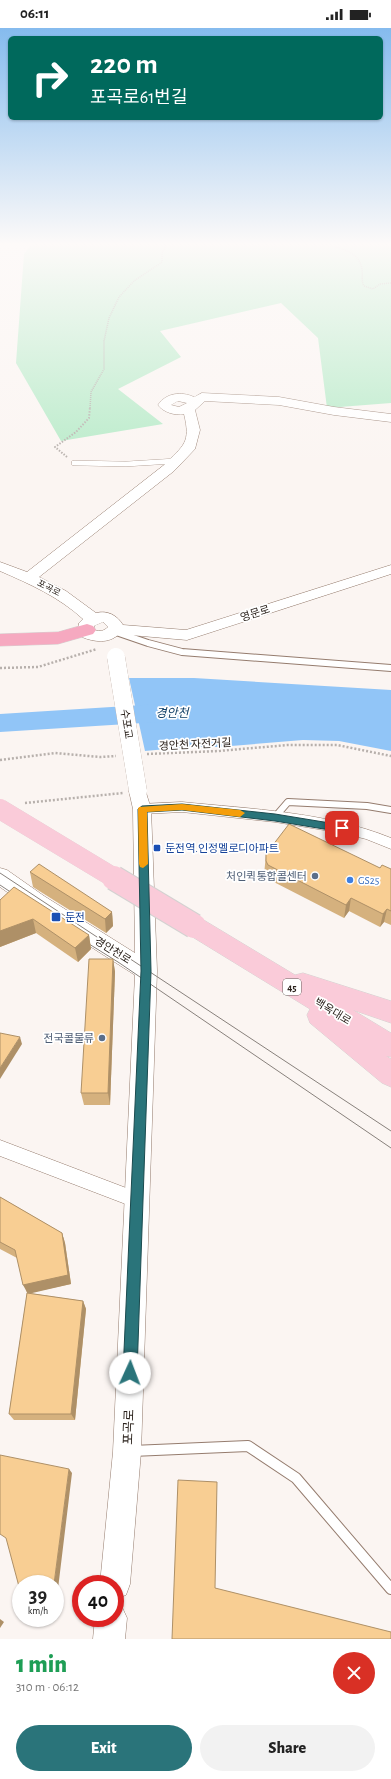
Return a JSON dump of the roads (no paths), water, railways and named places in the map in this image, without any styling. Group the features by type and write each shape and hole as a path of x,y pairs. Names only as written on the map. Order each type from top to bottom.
{"highway":[{"path":"0,640 58,638 90,625"}],"main road":[{"name":"백옥대로","path":"0,809 391,1046"},
{"path":"266,971 391,1012"},
{"path":"266,971 391,1075"}],"street":[{"path":"29,578 175,461 190,446 194,430 189,410 192,405 202,397 279,400 334,411 391,418"},
{"name":"포곡로","path":"0,566 58,592 82,608 90,625"},
{"name":"영문로","path":"90,625 92,635 113,640 187,635 391,569"},
{"name":"수포교","path":"113,640 140,800"},
{"path":"140,800 182,807 275,817 342,828 369,835 391,844"},
{"name":"포곡로","path":"115,1575 127,1452 146,971 140,800"},
{"name":"경안천로","path":"0,876 37,902 146,971"},
{"path":"0,1148 136,1200"},
{"path":"109,1639 110,1627"}],"lane":[{"path":"74,463 126,464 175,461"},
{"path":"113,640 148,643 182,652 391,668"},
{"path":"275,817 288,802 367,806 391,810"},
{"path":"127,1452 248,1446 296,1478 391,1589"}],"water":[{"name":"경안천","path":"129,678 194,678 391,690 391,751 339,741 303,740 145,751"}],"waterway":[{"name":"경안천","path":"0,723 175,712"}],"tram line":[{"path":"0,873 391,1131"},
{"path":"0,885 18,897"},
{"path":"81,939 118,962 391,1148"}],"place":[{"name":"둔전역.인정멜로디아파트","path":"157,848"},
{"name":"처인퀵통합콜센터","path":"315,876"},
{"name":"GS25","path":"350,880"},
{"name":"둔전","path":"56,917"},
{"name":"전국콜물류","path":"102,1038"}]}
